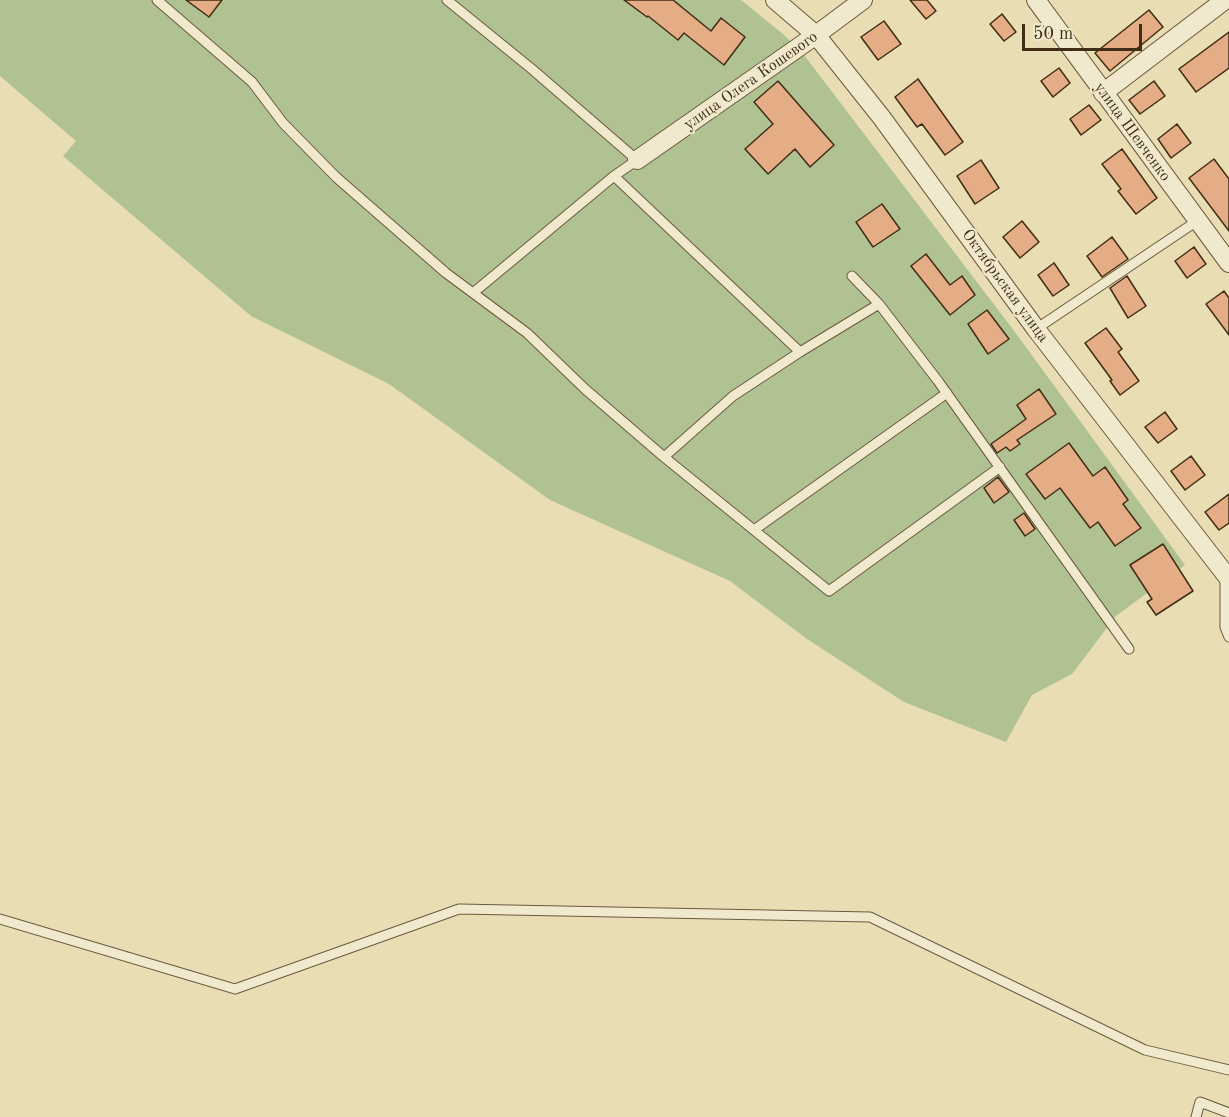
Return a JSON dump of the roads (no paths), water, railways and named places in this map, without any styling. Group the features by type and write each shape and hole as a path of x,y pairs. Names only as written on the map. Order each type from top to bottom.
{"street":[{"name":"Октябрьская улица","path":"775,0 816,35 882,118 1036,329 1227,577"},
{"name":"улица Олега Кошевого","path":"637,160 863,0"},
{"name":"улица Шевченко","path":"1035,0 1229,263"},
{"path":"1103,93 1225,0"}],"lane":[{"path":"157,0 252,82 284,123 336,177 446,273 527,333 585,389 664,457 829,591 1000,467"},
{"path":"447,0 533,70 637,160 614,176 473,293"},
{"path":"614,176 800,352"},
{"path":"1036,329 1197,221"},
{"path":"852,276 879,304 946,393 1129,649"},
{"path":"664,457 734,396 879,304"},
{"path":"754,530 946,393"},
{"path":"1227,577 1225,627 1229,637"},
{"path":"0,919 235,989 459,909 870,917 1145,1050 1229,1070"},
{"path":"1196,1117 1200,1102 1229,1113"}]}
